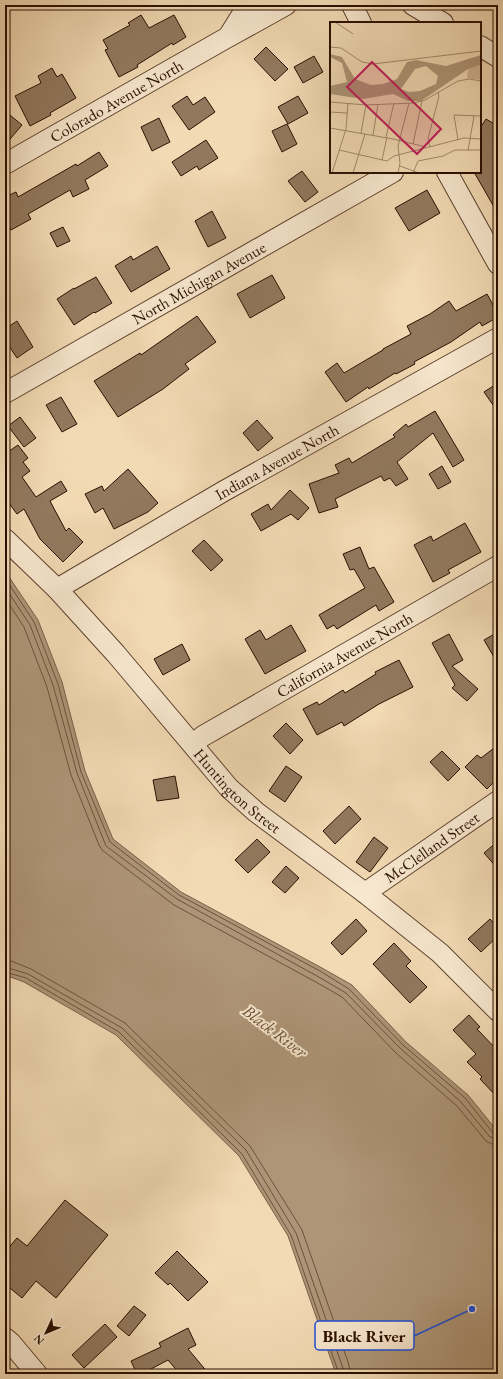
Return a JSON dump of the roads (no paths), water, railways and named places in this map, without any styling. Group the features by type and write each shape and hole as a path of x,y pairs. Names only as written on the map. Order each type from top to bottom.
{"street":[{"name":"Colorado Avenue North","path":"228,37 248,5"},
{"name":"Colorado Avenue North","path":"5,164 286,5"},
{"path":"352,5 360,22"},
{"path":"413,5 441,22"},
{"path":"481,47 498,57"},
{"name":"North Michigan Avenue","path":"5,394 390,173"},
{"path":"448,173 498,264"},
{"name":"Indiana Avenue North","path":"57,588 231,487 498,338"},
{"name":"Huntington Street","path":"5,539 57,588 116,654 230,788 256,812 365,893 440,953 498,1011"},
{"name":"California Avenue North","path":"193,744 203,736 498,566"},
{"name":"McClelland Street","path":"365,893 498,801"},
{"path":"5,1338 37,1374"}],"water":[{"path":"5,571 38,620 62,682 85,771 113,839 181,892 352,985 406,1042 468,1095 498,1132 498,1374 336,1374 288,1236 239,1156 116,1035 24,982 5,975"}],"place":[{"name":"Black River","path":"472,1309"}]}
